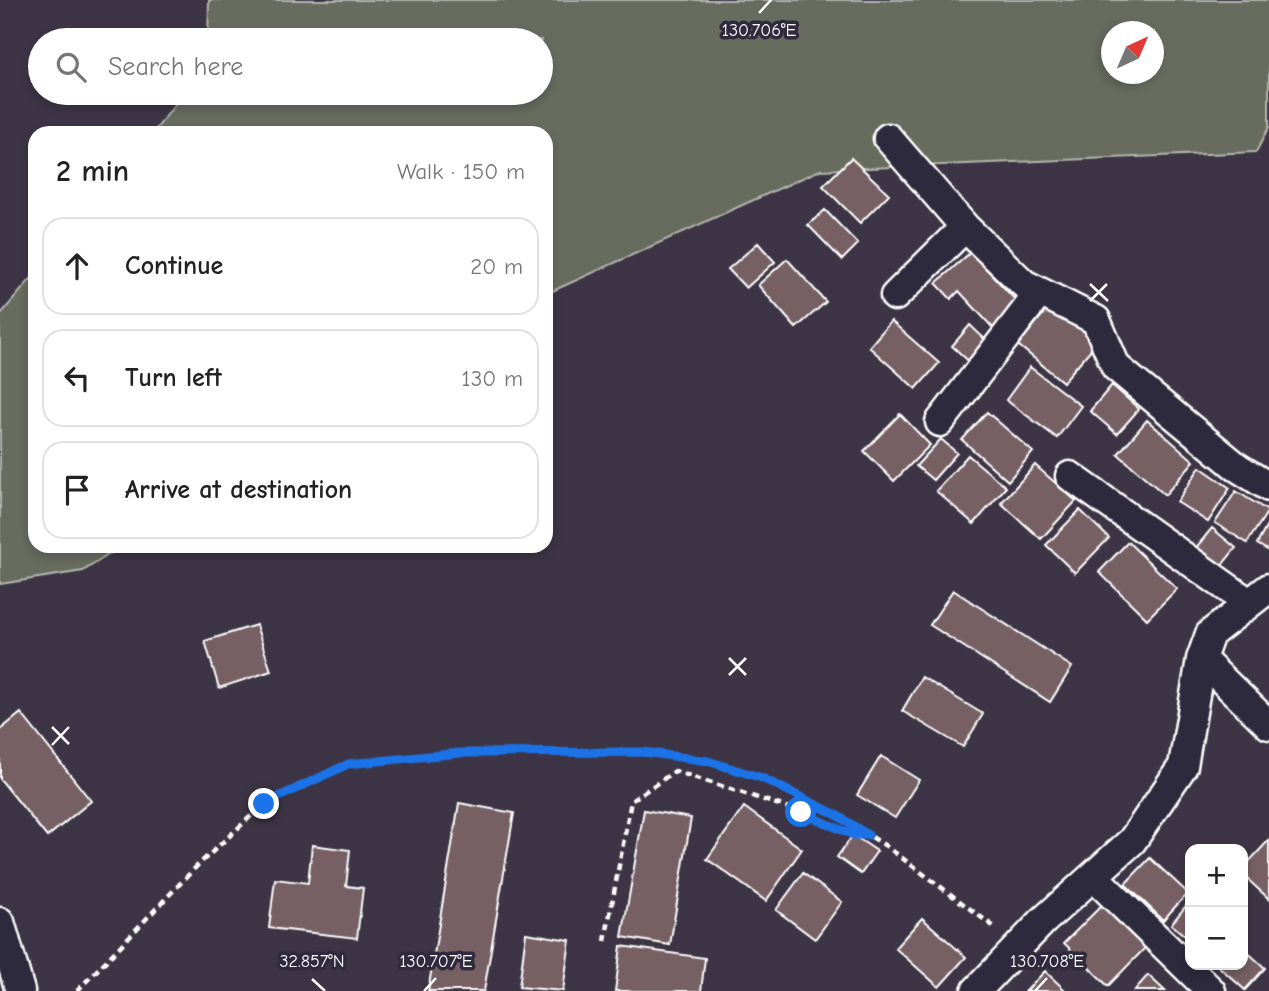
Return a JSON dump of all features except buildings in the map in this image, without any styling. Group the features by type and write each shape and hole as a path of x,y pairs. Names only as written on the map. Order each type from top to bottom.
{"street":[{"path":"888,138 965,226 1024,284 1096,320 1116,367 1237,467 1269,486"},
{"path":"895,296 965,226"},
{"path":"940,422 1041,292"},
{"path":"976,991 1043,921 1132,841 1183,766 1201,659 1210,634 1259,596 1070,476"},
{"path":"1201,659 1269,725"},
{"path":"1093,876 1211,991"},
{"path":"0,922 20,991"}],"path":[{"path":"77,991 197,866 264,804 348,764 460,753 643,752 708,761 762,778 835,814 868,835 996,930 1043,921"},
{"path":"605,941 631,801 676,771 801,812 853,835 868,835"}],"green space":[{"path":"209,0 1269,0 1269,127 1256,152 820,170 553,291 553,126 158,126 175,105 553,105 553,28 208,28"},
{"path":"28,282 28,553 111,553 83,571 0,584 0,315"}],"route":[{"path":"264,804 348,764 460,753 643,752 708,761 762,778 835,814 868,835 853,835 801,812"}]}
